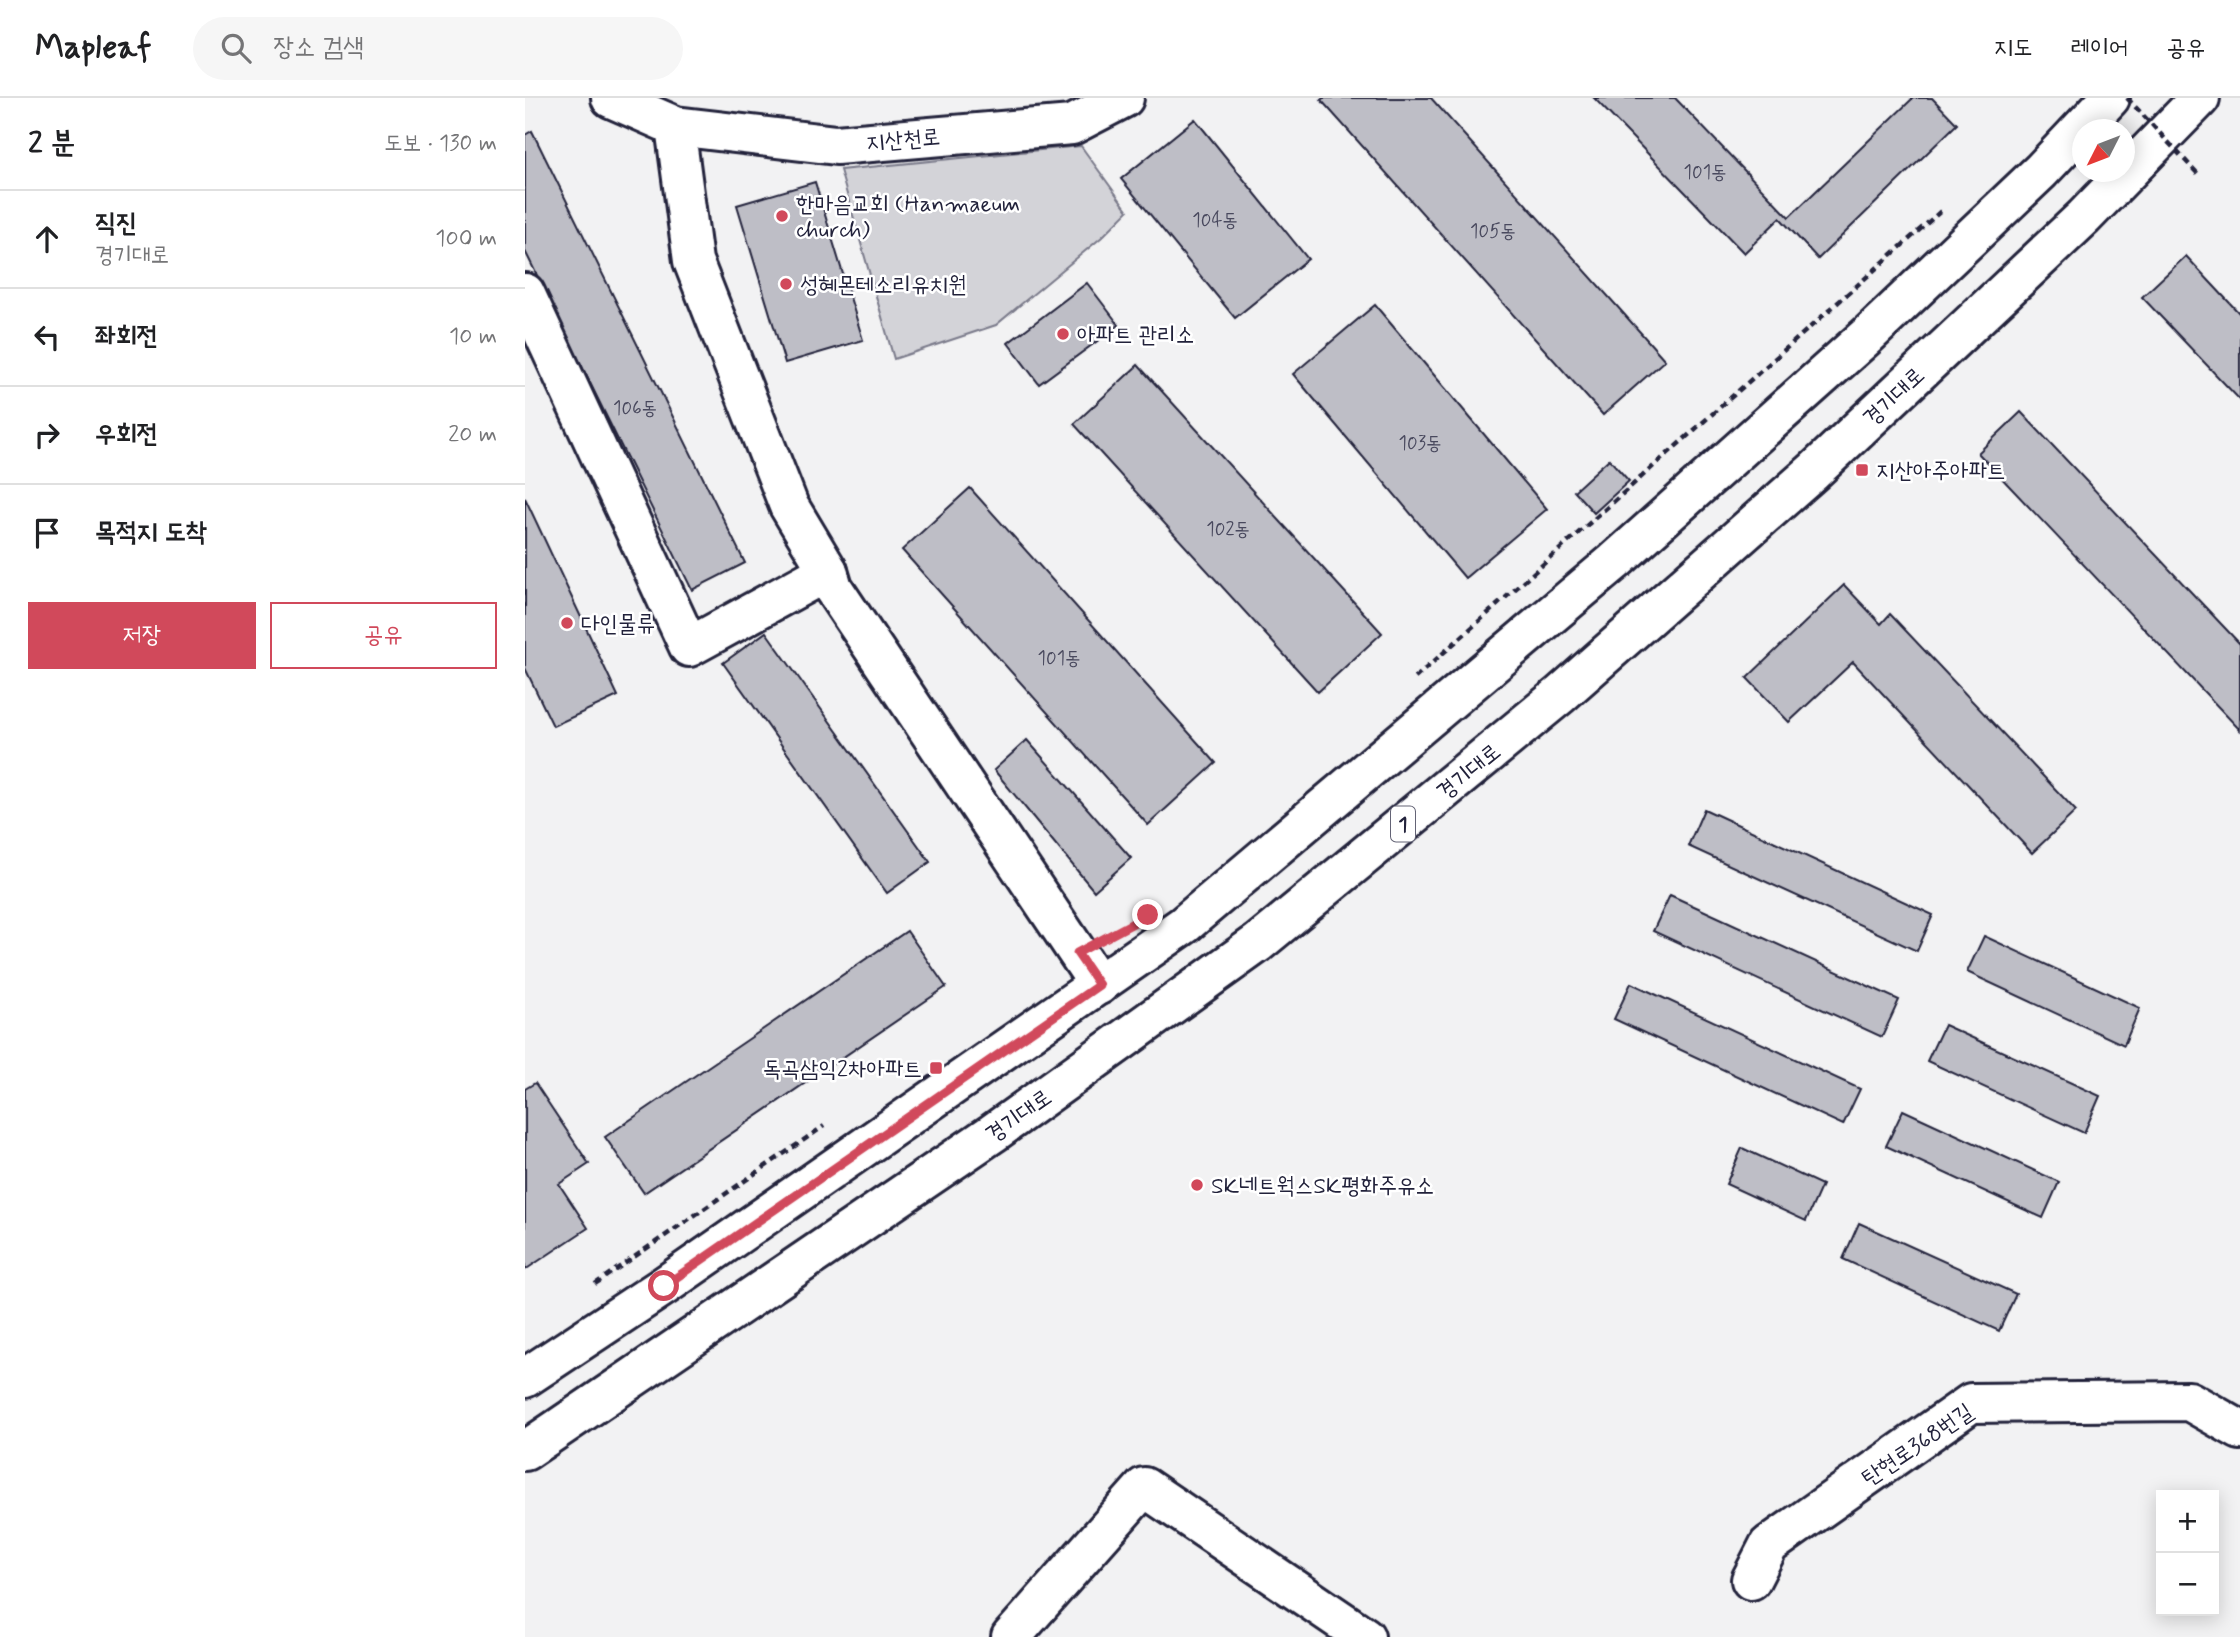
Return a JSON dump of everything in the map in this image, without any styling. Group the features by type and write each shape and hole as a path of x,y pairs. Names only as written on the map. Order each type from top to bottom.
{"main road":[{"name":"지산천로","path":"611,98 675,126 836,145 1072,125 1124,98"},
{"path":"525,1378 664,1286 1184,925 1614,562 1867,336 2041,171 2110,98"},
{"name":"경기대로","path":"525,1451 993,1133 1268,935 1560,695 1812,472 2084,217 2200,98"},
{"path":"675,126 693,261 789,506 828,570 833,588 1099,985"},
{"path":"525,293 689,648 828,570"},
{"name":"탄현로368번길","path":"1751,1580 1769,1545 1971,1403 2189,1401 2240,1430"},
{"path":"1011,1637 1144,1487 1364,1637"}],"path":[{"path":"2127,98 2198,174"},
{"path":"1409,683 1942,210"},
{"path":"594,1285 835,1119"}],"shaded area":[{"path":"1081,146 1128,211 1102,237 996,325 894,359 840,170"}],"building":[{"path":"1431,98 1665,360 1603,415 1321,100"},
{"path":"1594,98 1675,98 1789,217 1913,98 1932,98 1957,124 1818,259 1780,218 1744,253"},
{"path":"1195,119 1308,259 1235,318 1121,179"},
{"path":"532,131 745,563 692,590 525,251 525,135"},
{"path":"815,182 863,340 785,363 737,205"},
{"path":"2186,256 2240,314 2240,400 2142,297"},
{"name":"아파트 관리소","path":"1087,283 1119,325 1039,384 1008,343"},
{"path":"1375,305 1547,509 1465,578 1293,374"},
{"path":"1138,365 1382,633 1318,692 1074,424"},
{"path":"2021,412 2240,644 2240,730 1978,453"},
{"path":"1609,459 1629,481 1594,513 1574,491"},
{"path":"970,488 1216,763 1148,825 902,550"},
{"path":"525,498 618,696 553,726 525,668"},
{"path":"1844,585 1881,624 1890,614 2076,811 2032,853 1853,662 1789,722 1747,678"},
{"path":"766,632 930,862 887,893 723,663"},
{"path":"1027,740 1131,858 1094,891 994,770"},
{"path":"1704,809 1933,915 1917,951 1688,846"},
{"path":"1670,895 1899,1000 1882,1037 1653,931"},
{"path":"907,931 946,987 644,1193 605,1137"},
{"path":"1984,936 2140,1008 2124,1045 1967,972"},
{"path":"1631,983 1860,1089 1843,1125 1614,1019"},
{"path":"1944,1025 2100,1096 2084,1133 1927,1061"},
{"path":"535,1083 589,1164 559,1184 588,1228 525,1270 525,1089"},
{"path":"1903,1110 2059,1182 2043,1218 1886,1146"},
{"path":"1742,1148 1822,1185 1806,1221 1726,1184"},
{"path":"1859,1223 2016,1294 1999,1331 1843,1259"}],"place":[{"name":"한마음교회 (Hanmaeum church)","path":"782,216"},
{"name":"성혜몬테소리유치원","path":"786,284"},
{"name":"아파트 관리소","path":"1063,334"},
{"name":"지산아주아파트","path":"1862,470"},
{"name":"다인물류","path":"567,623"},
{"name":"독곡삼익2차아파트","path":"936,1068"},
{"name":"SK네트웍스SK평화주유소","path":"1197,1185"}],"route":[{"path":"664,1286 1099,985 1077,953 1148,915"}]}
